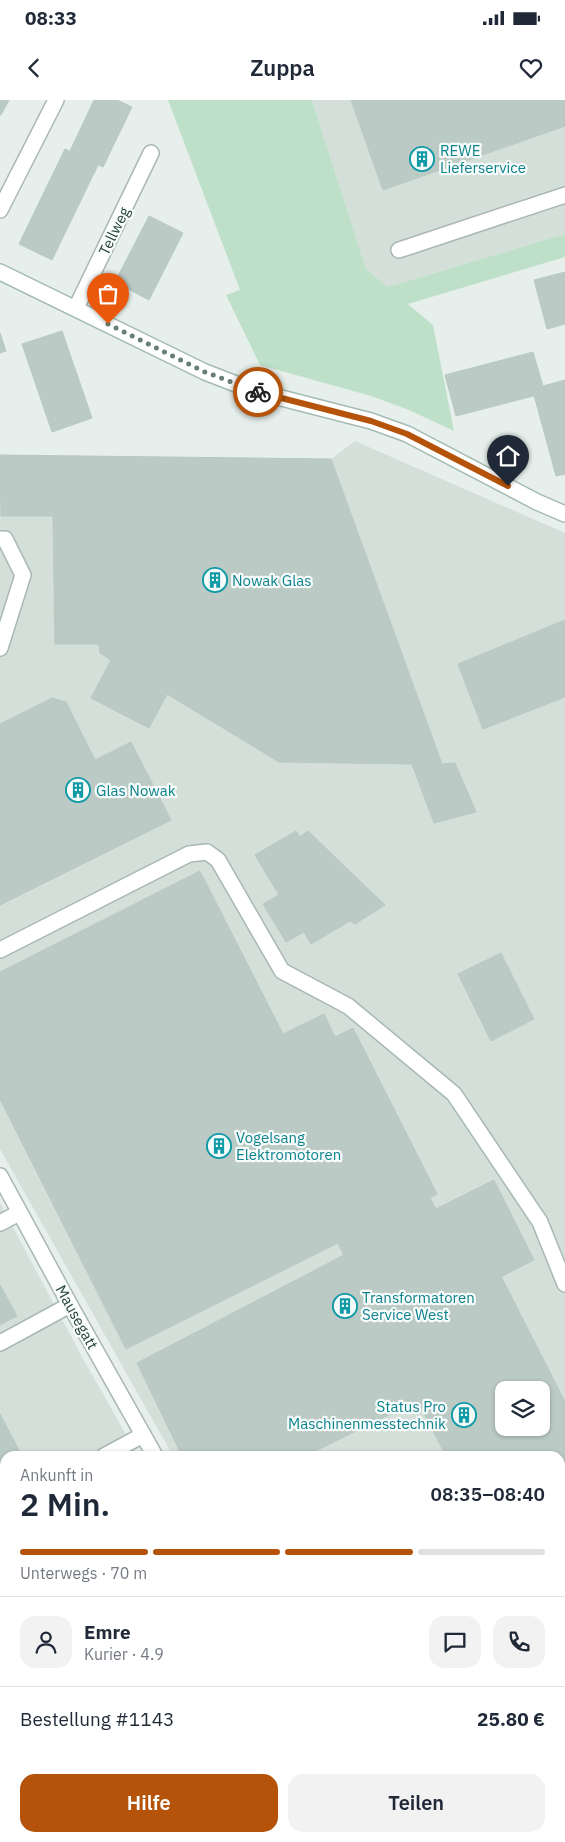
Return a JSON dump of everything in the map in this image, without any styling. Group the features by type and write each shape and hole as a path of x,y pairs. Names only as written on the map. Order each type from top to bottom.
{"street":[{"path":"0,210 56,100"},
{"name":"Tellweg","path":"76,308 151,153"},
{"path":"399,250 565,195"},
{"path":"0,272 205,372 246,388 371,421 407,434 537,502 565,514"},
{"path":"0,539 5,540 23,575 0,648"},
{"path":"0,950 190,854 207,852 218,860 282,971 348,1006 454,1094 540,1222 565,1284"},
{"name":"Mausegatt","path":"0,1176 152,1451"},
{"path":"0,1223 19,1213"},
{"path":"0,1343 70,1305"},
{"path":"113,1451 143,1435"}],"shaded area":[{"path":"312,100 565,100 565,234 388,287 366,269"},
{"path":"355,441 565,533 565,1451 170,1451 0,1149 0,455 331,459"},
{"path":"0,1203 81,1355 135,1451 0,1451"}],"green space":[{"path":"168,100 312,100 366,269 388,287 565,234 565,257 408,304 433,325 454,431 409,410 371,396 260,365 226,295 240,290"}],"building":[{"path":"0,100 9,100 1,115 0,115"},
{"path":"94,100 117,100 132,107 103,167 70,151"},
{"name":"REWE Lieferservice","path":"351,100 565,100 565,126 383,190"},
{"path":"65,149 98,165 52,260 19,244"},
{"path":"149,216 183,233 149,300 115,282"},
{"path":"565,272 565,324 547,329 534,280"},
{"path":"62,331 92,418 52,432 22,344"},
{"path":"0,333 6,351 0,353"},
{"path":"533,352 545,393 456,416 445,375"},
{"path":"565,380 565,474 556,476 534,395 545,393 543,386"},
{"name":"Nowak Glas","path":"0,455 331,459 442,764 455,763 476,812 434,823 412,764 279,762 167,694 149,728 91,698 111,660 100,653 99,644 55,644 53,516 1,516"},
{"path":"565,620 565,697 483,729 458,664"},
{"name":"Glas Nowak","path":"52,698 66,702 95,760 131,742 171,820 0,905 0,724"},
{"path":"296,831 350,921 311,944 304,932 286,942 263,904 279,895 255,855"},
{"path":"308,831 385,905 355,924 350,921 300,837"},
{"name":"Vogelsang Elektromotoren","path":"200,871 283,1034 324,1014 335,1037 353,1028 437,1194 430,1198 436,1209 344,1255 338,1243 126,1349 0,1099 0,972"},
{"path":"501,953 534,1019 491,1041 458,974"},
{"name":"Transformatoren Service West","path":"494,1180 534,1260 384,1336 417,1401 315,1451 180,1451 137,1363 344,1255"},
{"name":"Status Pro Maschinenmesstechnik","path":"501,1276 565,1402 565,1451 443,1451 384,1336"},
{"path":"0,1285 17,1316 0,1325"},
{"path":"0,1414 19,1451 0,1451"}],"way so far":[{"path":"108,324 205,372 258,392"}],"place":[{"name":"REWE Lieferservice","path":"422,159"},
{"name":"Nowak Glas","path":"215,580"},
{"name":"Glas Nowak","path":"78,790"},
{"name":"Vogelsang Elektromotoren","path":"219,1146"},
{"name":"Transformatoren Service West","path":"345,1306"},
{"name":"Status Pro Maschinenmesstechnik","path":"464,1415"}],"route":[{"path":"258,392 371,421 407,434 508,486"}]}
